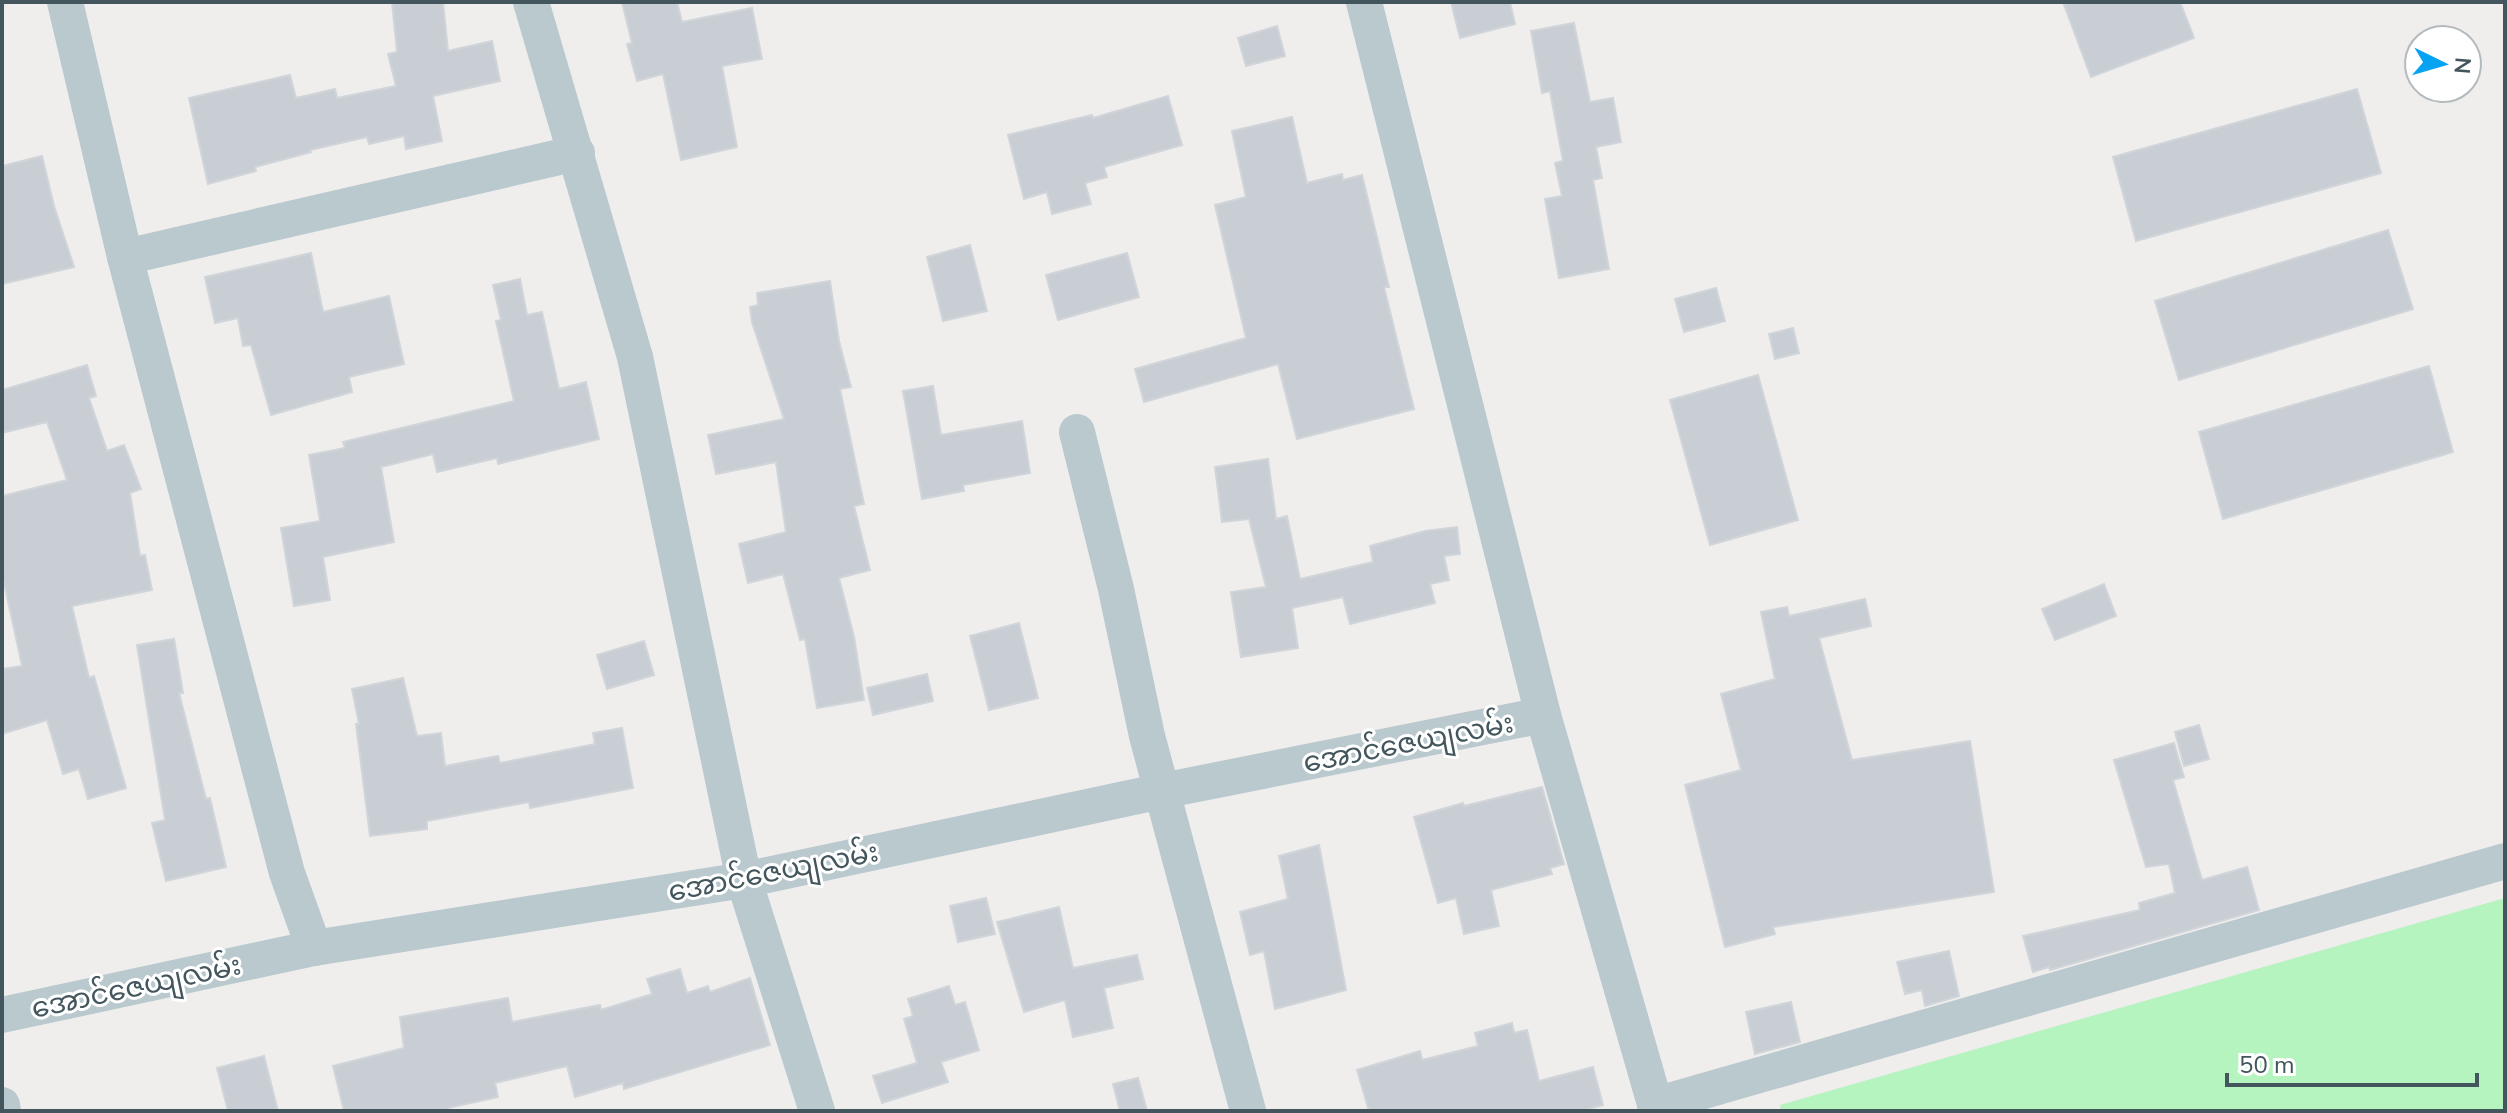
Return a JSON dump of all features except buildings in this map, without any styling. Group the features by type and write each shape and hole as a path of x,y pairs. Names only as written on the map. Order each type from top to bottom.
{"street":[{"path":"65,2 125,257 287,873 314,948"},
{"path":"531,2 635,357 744,880 817,1111"},
{"path":"1364,2 1543,715 1656,1108 2505,861"},
{"path":"125,257 577,153"},
{"path":"1077,432 1116,589 1147,736 1248,1111"},
{"name":"အောင်ဇေယျလမ်း","path":"2,1015 314,948 744,880 1162,791 1543,715"}],"green space":[{"path":"2505,898 2505,1111 1781,1111 1780,1105"}]}
